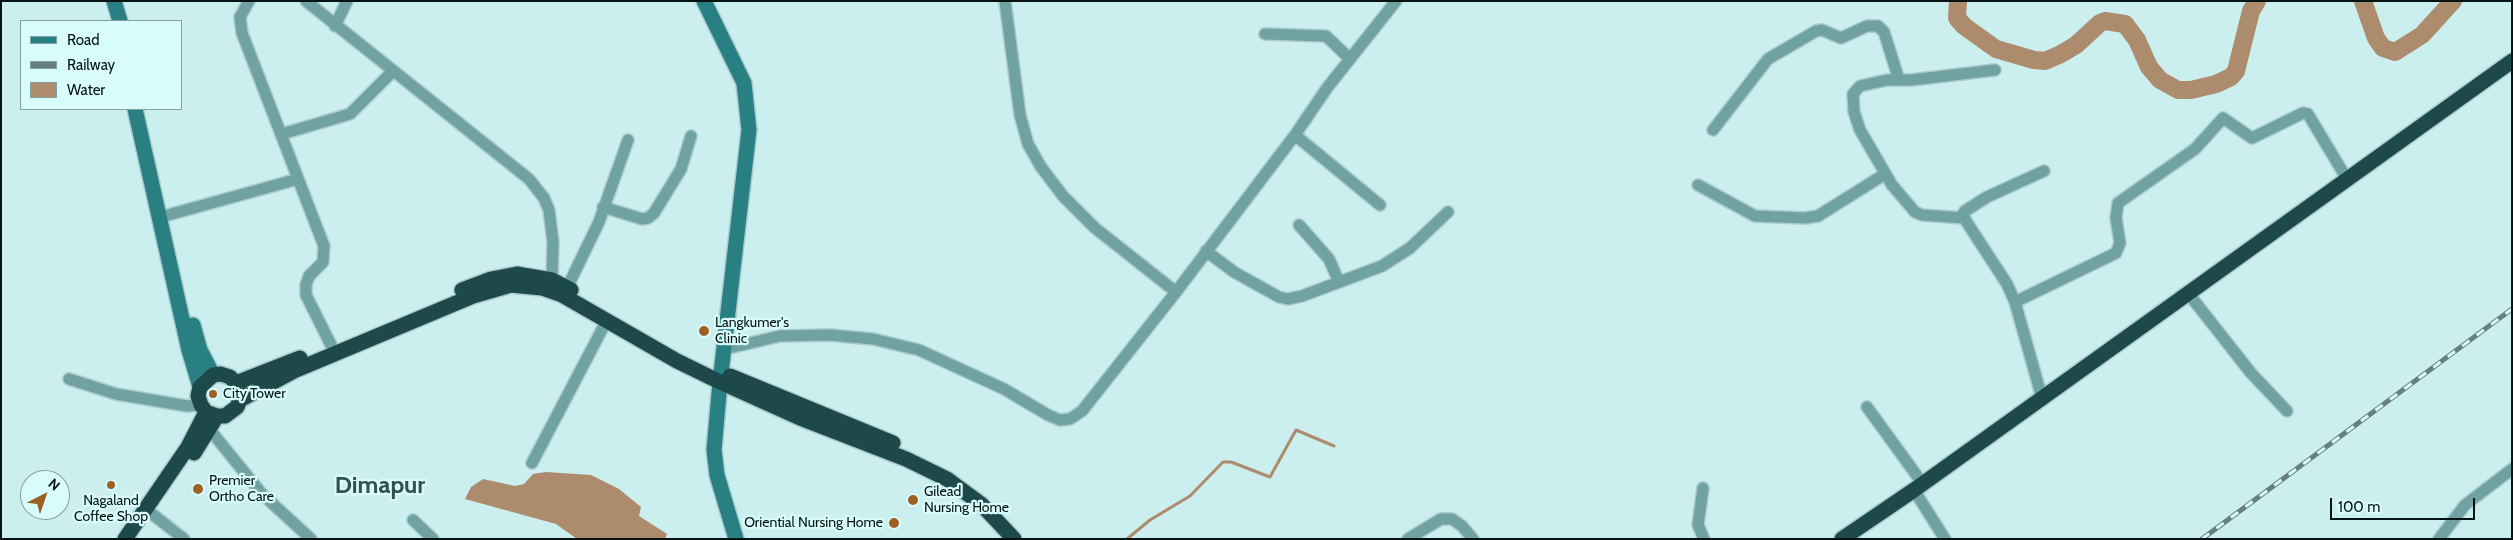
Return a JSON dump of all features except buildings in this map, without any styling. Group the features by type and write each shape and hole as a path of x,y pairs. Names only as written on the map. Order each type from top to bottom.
{"highway":[{"path":"1848,537 2512,61"},
{"path":"236,383 491,279 517,274 552,280 720,377 800,418 906,459 947,479 981,504 1014,539"},
{"path":"208,411 232,412 240,400 296,370 473,296 511,285 526,285 548,290 607,320 670,357 938,464 983,494 1026,539"},
{"path":"134,539 210,430 208,411 198,396 200,387 207,378 221,374 230,377 236,383 240,391 240,400"},
{"path":"125,539 188,447 208,411"}],"main road":[{"path":"104,1 110,20"},
{"path":"114,1 120,20"},
{"path":"704,1 744,83 748,122 725,349 720,377 714,450 718,474 736,539"},
{"path":"135,110 189,350 200,387"},
{"path":"144,110 196,336 213,375"}],"street":[{"path":"249,1 240,17 242,33 324,246 323,262 309,276 306,285 306,295 331,345"},
{"path":"306,1 335,26 453,116 529,178 544,198 549,210 553,242 552,280"},
{"path":"335,26 347,1"},
{"path":"1005,1 1020,115 1028,144 1041,167 1063,196 1095,228 1176,292"},
{"path":"725,349 780,336 830,335 873,339 919,350 1004,389 1048,415 1066,420 1082,411 1176,292 1350,59 1396,1"},
{"path":"1713,130 1768,59 1816,31 1822,30 1841,38 1867,26 1878,26 1884,32 1899,80"},
{"path":"1265,34 1326,36 1350,59"},
{"path":"1964,218 1932,218 1915,212 1892,185 1860,130 1854,112 1854,94 1860,86 1871,83 1995,70"},
{"path":"282,134 350,114 393,71"},
{"path":"2015,302 2116,253 2120,243 2116,218 2118,203 2194,149 2223,118 2252,138 2306,113 2310,115 2347,180"},
{"path":"1295,135 1380,206"},
{"path":"603,208 642,219 648,218 654,213 682,169 690,136"},
{"path":"567,288 591,239 628,140"},
{"path":"2042,398 2015,302 2007,284 1964,218 1965,211 1988,197 2044,171"},
{"path":"1698,185 1755,216 1805,218 1818,216 1885,174"},
{"path":"168,216 298,179"},
{"path":"1206,251 1234,272 1279,297 1302,296 1382,266 1403,252 1448,212"},
{"path":"1299,225 1329,259 1339,282"},
{"path":"2188,293 2251,373 2287,411"},
{"path":"532,463 607,320"},
{"path":"69,379 116,394 208,411"},
{"path":"1867,407 1919,487 1945,539"},
{"path":"210,430 262,494 311,539"},
{"path":"2439,539 2465,505 2512,469"},
{"path":"1703,488 1698,525 1704,539"},
{"path":"152,513 184,539"},
{"path":"1408,539 1441,519 1452,519 1462,526 1473,539"},
{"path":"412,520 433,539"}],"water":[{"path":"546,472 591,475 619,489 641,507 639,516 667,534 665,539 577,539 556,524 465,499 471,487 483,479 515,486 524,484 533,474"}],"waterway":[{"path":"1958,1 1957,18 1964,26 1996,49 2034,60 2045,61 2061,54 2076,45 2100,23 2105,21 2125,24 2137,40 2149,67 2160,80 2178,90 2191,90 2216,84 2231,77 2236,71 2251,11 2257,1"},
{"path":"2363,1 2376,38 2383,48 2395,52 2422,35 2453,1"},
{"path":"1127,539 1150,520 1190,496 1223,462 1231,462 1270,477 1296,430 1334,446"}],"railway":[{"path":"2202,539 2512,309"}],"place":[{"name":"Langkumer's Clinic","path":"704,331"},
{"name":"City Tower","path":"213,394"},
{"name":"Nagaland Coffee Shop","path":"111,485"},
{"name":"Premier Ortho Care","path":"198,489"},
{"name":"Gilead Nursing Home","path":"913,500"},
{"name":"Oriential Nursing Home","path":"894,523"}],"district":[{"name":"Dimapur","path":"380,486"}]}
